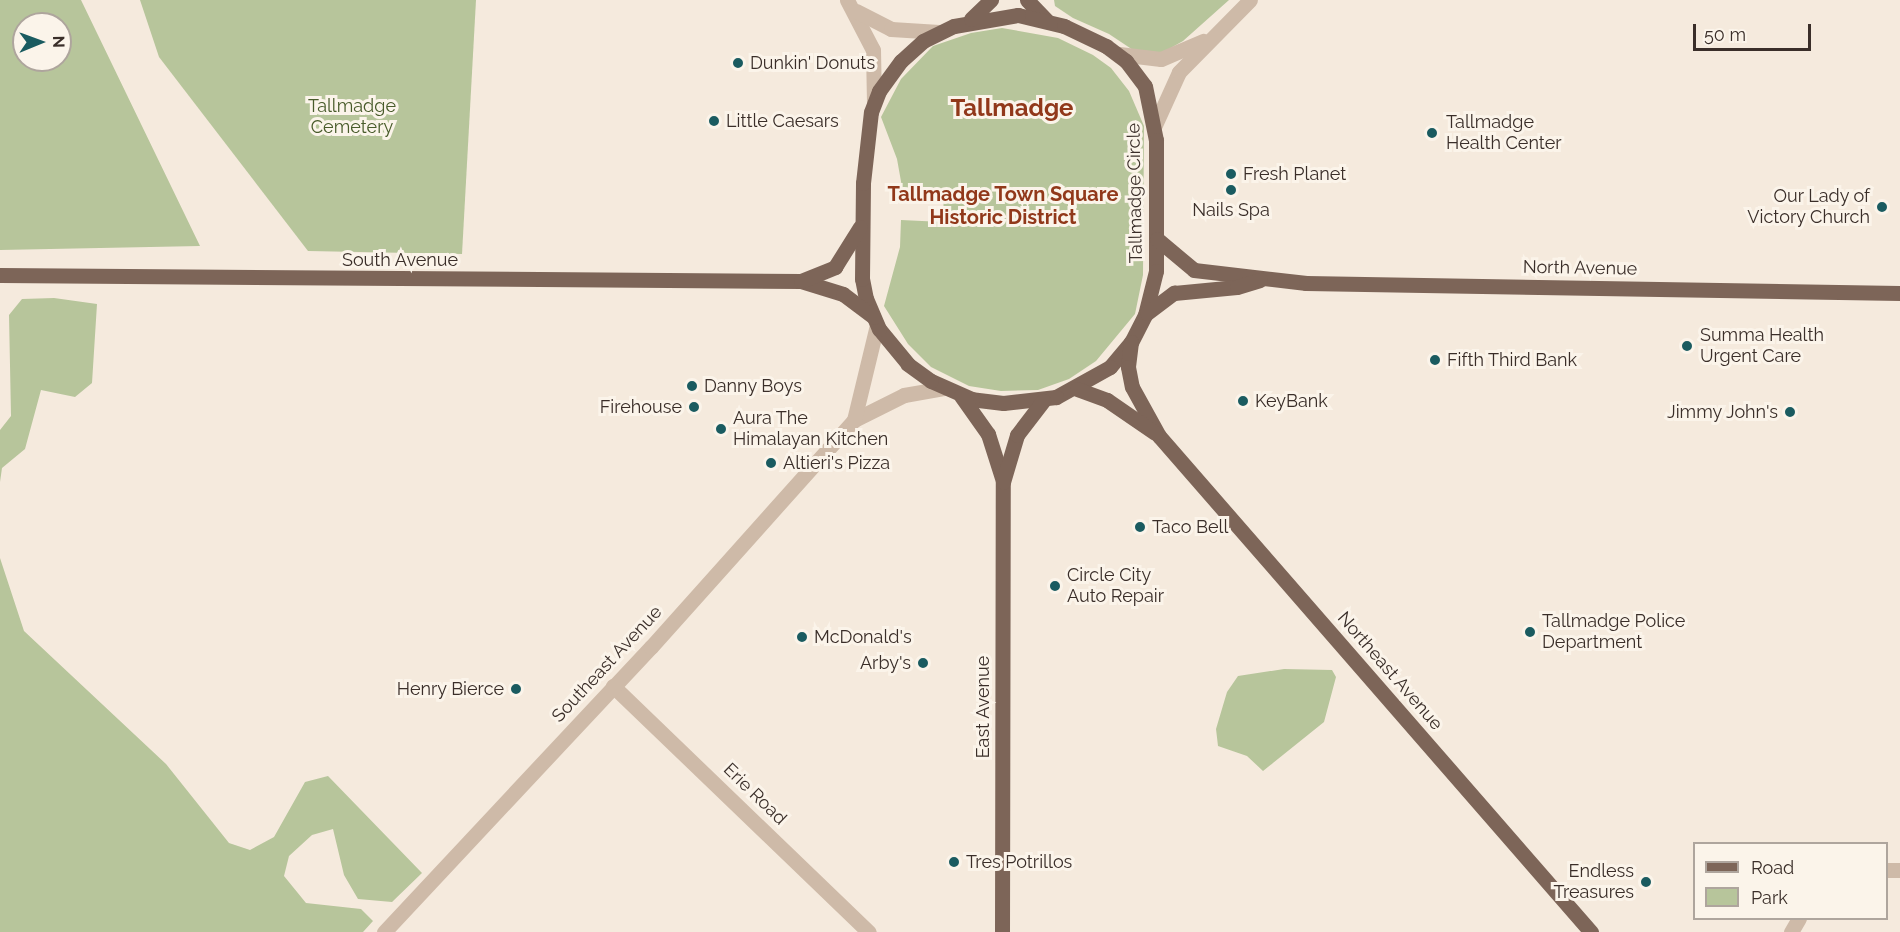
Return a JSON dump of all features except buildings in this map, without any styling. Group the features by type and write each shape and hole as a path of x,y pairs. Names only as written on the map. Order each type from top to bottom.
{"main road":[{"path":"969,21 991,0"},
{"path":"1027,0 1046,20"},
{"name":"Tallmadge Circle","path":"1018,15 1046,20 1119,54 1145,86 1155,125 1157,239 1155,283 1144,315 1131,342 1110,367 1077,389 1043,401 1003,403 961,396 943,388 908,364 875,321 862,279 865,147 874,102 901,61 939,32 969,21 1018,15"},
{"name":"South Avenue","path":"801,281 835,267 862,225"},
{"name":"North Avenue","path":"1157,239 1194,270 1260,279 1900,293"},
{"name":"South Avenue","path":"0,275 801,281 843,294 875,321"},
{"name":"North Avenue","path":"1144,315 1173,293 1237,287 1260,279"},
{"name":"Northeast Avenue","path":"1131,342 1128,367 1132,387 1159,436 1591,932"},
{"name":"Northeast Avenue","path":"1077,389 1107,400 1159,436"},
{"name":"East Avenue","path":"961,396 988,434 1003,482"},
{"name":"East Avenue","path":"1002,932 1003,482 1017,435 1043,401"}],"street":[{"path":"1155,125 1179,72 1250,0"},
{"path":"852,6 891,29 939,32"},
{"path":"852,6 873,50 874,102"},
{"path":"1119,54 1161,59 1211,37"},
{"name":"Southeast Avenue","path":"854,420 875,321"},
{"name":"Southeast Avenue","path":"384,932 613,686 854,420 904,395 943,388"},
{"name":"Erie Road","path":"613,686 869,932"}],"green space":[{"path":"0,0 81,0 200,246 0,250"},
{"name":"Tallmadge Cemetery","path":"140,0 476,0 462,254 308,251 159,57"},
{"path":"1054,0 1229,0 1183,41 1162,53 1133,50 1109,34 1073,18 1055,6"},
{"path":"1002,28 1058,38 1093,55 1111,68 1129,91 1144,126 1143,275 1135,314 1096,361 1069,379 1038,390 1001,391 969,386 931,367 908,344 884,306 900,247 901,220 943,222 944,189 902,187 897,159 881,117 901,79 933,46 971,33"},
{"path":"54,298 97,304 92,383 75,397 41,390 25,449 2,468 0,482 0,430 11,416 9,315 22,299"},
{"path":"0,558 24,631 166,764 229,843 250,850 274,837 305,782 328,776 422,873 392,902 358,899 344,875 333,829 312,835 289,856 284,876 306,903 361,909 373,921 363,932 0,932"},
{"path":"1284,669 1332,670 1336,677 1324,722 1263,771 1247,756 1218,746 1216,729 1227,692 1238,676"}],"place":[{"name":"Dunkin' Donuts","path":"738,63"},
{"name":"Little Caesars","path":"714,121"},
{"name":"Tallmadge Health Center","path":"1432,133"},
{"name":"Fresh Planet","path":"1231,174"},
{"name":"Nails Spa","path":"1231,190"},
{"name":"Our Lady of Victory Church","path":"1882,207"},
{"name":"Summa Health Urgent Care","path":"1687,346"},
{"name":"Fifth Third Bank","path":"1435,360"},
{"name":"Danny Boys","path":"692,386"},
{"name":"KeyBank","path":"1243,401"},
{"name":"Firehouse","path":"694,407"},
{"name":"Jimmy John's","path":"1790,412"},
{"name":"Aura The Himalayan Kitchen","path":"721,429"},
{"name":"Altieri's Pizza","path":"771,463"},
{"name":"Taco Bell","path":"1140,527"},
{"name":"Circle City Auto Repair","path":"1055,586"},
{"name":"Tallmadge Police Department","path":"1530,632"},
{"name":"McDonald's","path":"802,637"},
{"name":"Arby's","path":"923,663"},
{"name":"Henry Bierce","path":"516,689"},
{"name":"Tres Potrillos","path":"954,862"},
{"name":"Endless Treasures","path":"1646,882"}],"district":[{"name":"Tallmadge","path":"1012,108"},
{"name":"Tallmadge Town Square Historic District","path":"1003,206"}]}
